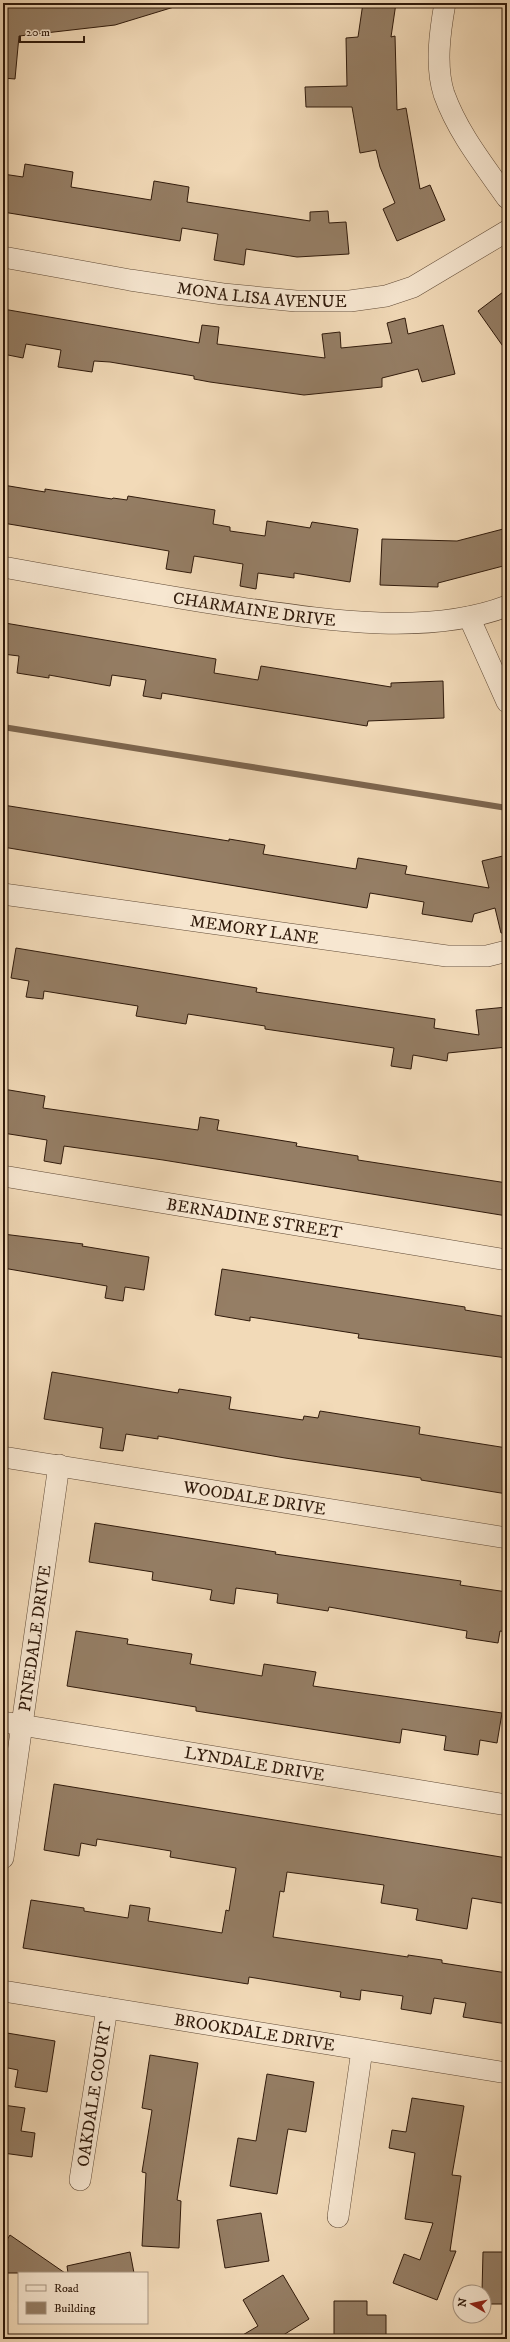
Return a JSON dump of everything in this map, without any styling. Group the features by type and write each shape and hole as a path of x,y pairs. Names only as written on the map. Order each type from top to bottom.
{"street":[{"path":"445,3 440,34 440,67 444,93 462,133 507,198"},
{"name":"MONA LISA AVENUE","path":"3,257 130,280 223,294 296,301 350,301 386,296 413,287 507,231"},
{"name":"CHARMAINE DRIVE","path":"3,567 170,597 300,616 411,624 447,622 507,606"},
{"path":"469,617 507,702"},
{"name":"MEMORY LANE","path":"3,894 447,956 487,956 507,951"},
{"name":"BERNADINE STREET","path":"3,1176 507,1260"},
{"name":"WOODALE DRIVE","path":"3,1457 507,1538"},
{"name":"PINEDALE DRIVE","path":"3,1858 12,1724 59,1465"},
{"name":"LYNDALE DRIVE","path":"12,1724 507,1805"},
{"name":"BROOKDALE DRIVE","path":"3,1991 507,2073"},
{"name":"OAKDALE COURT","path":"80,2180 107,2008"},
{"path":"338,2217 362,2050"}],"building":[{"path":"3,3 34,5 34,3 174,3 174,7 115,25 19,36 15,79 3,78"},
{"path":"363,3 396,3 391,37 395,36 397,110 406,108 420,189 430,185 445,220 397,241 383,209 395,203 380,167 376,150 360,153 352,107 306,107 305,87 347,86 346,38 358,37"},
{"path":"25,164 73,172 71,187 151,200 154,181 189,187 187,202 310,221 310,212 328,211 329,223 346,222 349,254 297,257 246,249 244,265 214,260 218,234 182,228 180,241 3,212 3,174 23,177"},
{"path":"507,289 507,352 478,311"},
{"path":"3,309 199,343 202,325 219,327 217,344 325,358 322,334 340,332 341,348 392,343 387,323 405,318 408,334 443,325 455,374 422,382 418,369 382,378 382,387 304,395 210,382 194,379 194,376 110,362 94,361 92,372 58,367 61,350 26,344 23,358 3,354"},
{"path":"3,485 45,492 45,489 112,499 127,500 128,496 215,510 213,524 230,527 230,531 265,536 267,521 310,528 312,522 358,529 350,582 294,573 294,578 258,573 256,589 240,586 243,564 194,556 191,573 166,569 169,551 3,523"},
{"path":"507,528 507,565 438,583 438,587 380,585 382,539 457,541"},
{"path":"5,623 216,659 214,673 258,680 261,666 391,687 391,683 443,681 444,718 368,721 367,726 162,693 161,699 143,696 146,680 112,675 110,686 49,675 49,678 17,673 19,656 3,654"},
{"path":"3,805 229,841 229,839 265,845 263,854 356,869 358,858 407,866 405,874 489,888 482,861 507,855 507,933 501,933 495,908 474,914 472,922 422,914 424,902 370,893 367,908 3,847"},
{"path":"16,948 257,988 256,992 435,1019 434,1028 479,1035 476,1010 507,1007 507,1047 448,1053 447,1061 413,1055 411,1069 391,1066 394,1048 265,1029 265,1026 188,1014 186,1024 136,1016 138,1006 44,991 43,999 26,997 29,981 11,978"},
{"path":"3,1089 45,1096 43,1108 198,1130 200,1117 219,1120 217,1130 297,1143 296,1146 358,1156 358,1160 507,1183 507,1216 163,1160 64,1146 61,1164 44,1161 47,1140 3,1133"},
{"path":"3,1234 83,1244 82,1246 149,1257 144,1290 125,1287 123,1301 105,1298 107,1286 3,1268"},
{"path":"222,1269 465,1307 465,1310 507,1317 507,1358 358,1338 359,1334 250,1317 250,1321 215,1315"},
{"path":"52,1372 178,1393 179,1389 231,1397 229,1409 303,1420 304,1416 318,1418 320,1411 420,1427 419,1434 507,1448 507,1494 421,1480 421,1478 285,1458 158,1436 158,1439 126,1434 123,1451 100,1448 103,1428 44,1419"},
{"path":"95,1523 276,1552 275,1554 461,1581 460,1585 507,1592 507,1632 500,1631 498,1643 466,1638 467,1631 329,1607 328,1611 277,1603 278,1594 236,1588 234,1604 210,1600 212,1590 152,1580 153,1572 89,1562"},
{"path":"76,1631 128,1639 127,1644 192,1654 190,1664 262,1676 264,1664 316,1672 313,1686 502,1713 497,1743 480,1740 478,1755 444,1750 446,1736 402,1729 400,1743 196,1711 196,1707 67,1686"},
{"path":"54,1784 507,1858 507,1904 472,1898 467,1929 416,1920 418,1909 381,1903 384,1885 287,1872 284,1892 280,1891 273,1937 408,1957 408,1955 442,1960 442,1963 507,1973 507,2024 463,2017 466,2003 434,1998 431,2014 401,2009 403,1996 361,1990 360,2000 340,1997 341,1992 249,1977 248,1984 23,1948 31,1900 84,1908 84,1911 128,1918 130,1905 150,1908 148,1921 222,1933 226,1910 229,1911 236,1868 170,1857 171,1851 97,1839 96,1846 81,1843 79,1856 44,1850"},
{"path":"7,2033 55,2041 47,2092 15,2087 18,2070 3,2067"},
{"path":"150,2055 198,2063 177,2200 181,2201 179,2248 142,2246 146,2173 142,2172 152,2110 142,2108"},
{"path":"267,2074 314,2082 306,2132 288,2129 277,2194 230,2186 238,2138 256,2141"},
{"path":"412,2098 464,2106 452,2175 461,2176 450,2251 456,2251 437,2300 393,2283 404,2254 420,2260 433,2223 405,2219 415,2153 389,2148 392,2130 406,2132"},
{"path":"3,2105 25,2108 21,2131 35,2133 32,2157 3,2153"},
{"path":"261,2213 269,2261 225,2268 217,2220"},
{"path":"10,2235 64,2272 3,2273 3,2246"},
{"path":"130,2252 134,2272 68,2272 67,2266"},
{"path":"483,2252 507,2252 507,2304 492,2304 492,2284 482,2284"},
{"path":"283,2275 309,2319 277,2339 236,2339 258,2326 243,2300"},
{"path":"334,2301 367,2301 367,2315 386,2315 386,2339 334,2339"}],"waterway":[{"path":"3,727 507,808"}]}
